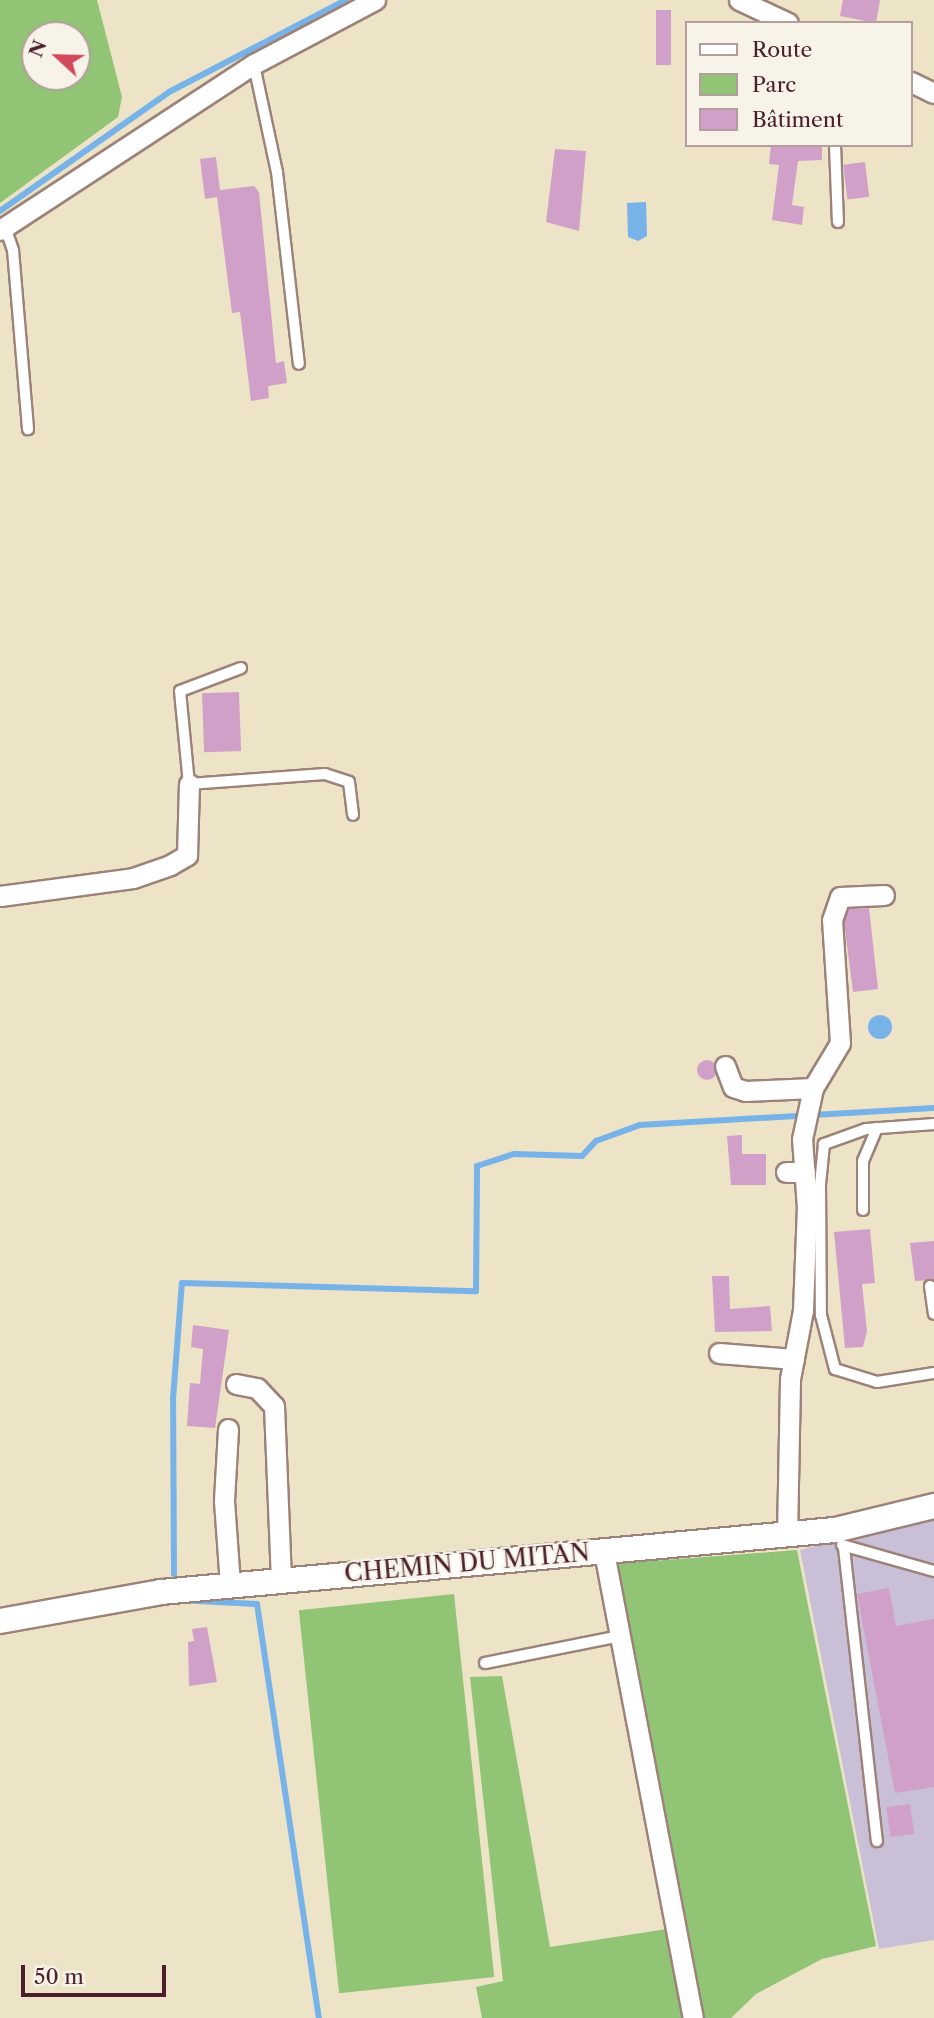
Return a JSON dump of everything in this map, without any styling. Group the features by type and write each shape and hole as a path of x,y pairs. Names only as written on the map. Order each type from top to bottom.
{"street":[{"path":"2,228 254,64 375,0"},
{"path":"739,0 784,21"},
{"path":"913,83 934,93"},
{"path":"0,896 134,877 170,865 187,855 189,784"},
{"path":"786,1536 794,1359 803,1310 795,1172 813,1088 840,1043 832,920 840,897 884,894"},
{"path":"725,1066 733,1087 745,1091 813,1088"},
{"path":"719,1353 794,1359"},
{"path":"236,1384 257,1388 274,1406 281,1579"},
{"path":"228,1429 230,1585"},
{"name":"CHEMIN DU MITAN","path":"0,1621 281,1579 786,1536 839,1539 934,1506"},
{"path":"604,1552 693,2018"}],"lane":[{"path":"254,64 277,172 299,364"},
{"path":"835,147 838,222"},
{"path":"2,228 13,250 28,429"},
{"path":"241,668 180,691 189,784 325,774 349,782 353,815"},
{"path":"934,1124 877,1128 824,1144 821,1315 835,1369 877,1382 934,1373"},
{"path":"863,1210 863,1161 877,1128"},
{"path":"930,1286 934,1314"},
{"path":"877,1841 839,1539 934,1572"},
{"path":"485,1663 620,1636"}],"shaded area":[{"path":"934,1516 934,1940 879,1949 800,1550"}],"green space":[{"path":"0,0 97,0 122,97 118,117 0,203"},
{"path":"797,1550 876,1946 822,1959 756,1994 731,2018 699,2018 613,1564"},
{"path":"454,1594 494,1977 339,1993 299,1610"},
{"path":"502,1676 550,1947 667,1929 685,2018 482,2018 476,1987 503,1981 470,1677"}],"water":[{"path":"646,202 647,236 638,241 628,237 627,203"},
{"path":"880,1015 888,1019 892,1027 888,1035 880,1039 872,1035 868,1027 872,1019"}],"building":[{"path":"843,0 880,0 876,21 840,16"},
{"path":"656,10 671,10 671,65 656,65"},
{"path":"771,147 822,147 822,160 798,161 792,205 804,207 802,225 772,220 779,165 769,164"},
{"path":"555,149 586,151 579,231 546,222"},
{"path":"216,157 220,190 254,186 259,192 276,363 284,361 287,383 268,386 269,398 251,401 240,312 232,313 217,197 205,199 200,159"},
{"path":"865,162 869,197 847,199 843,165"},
{"path":"239,692 241,751 204,752 202,693"},
{"path":"869,908 878,989 853,992 844,922 849,909"},
{"path":"707,1060 714,1063 717,1070 714,1077 707,1080 700,1077 697,1070 700,1063"},
{"path":"742,1135 742,1154 766,1154 766,1185 731,1185 727,1136"},
{"path":"870,1229 875,1283 862,1284 867,1331 863,1347 845,1348 834,1232"},
{"path":"934,1241 934,1280 915,1281 910,1243"},
{"path":"712,1276 729,1276 730,1309 770,1306 772,1331 715,1332"},
{"path":"193,1325 229,1330 215,1428 187,1426 190,1383 200,1384 203,1349 191,1347"},
{"path":"889,1588 896,1626 934,1619 934,1787 895,1793 857,1594"},
{"path":"207,1627 217,1682 189,1686 188,1642 194,1641 192,1629"},
{"path":"910,1804 914,1834 890,1837 886,1807"}],"waterway":[{"path":"0,211 171,91 346,0"},
{"path":"174,1574 173,1399 182,1283 476,1291 477,1166 514,1154 582,1156 596,1141 640,1125 934,1108"},
{"path":"178,1600 257,1604 319,2018"}]}
